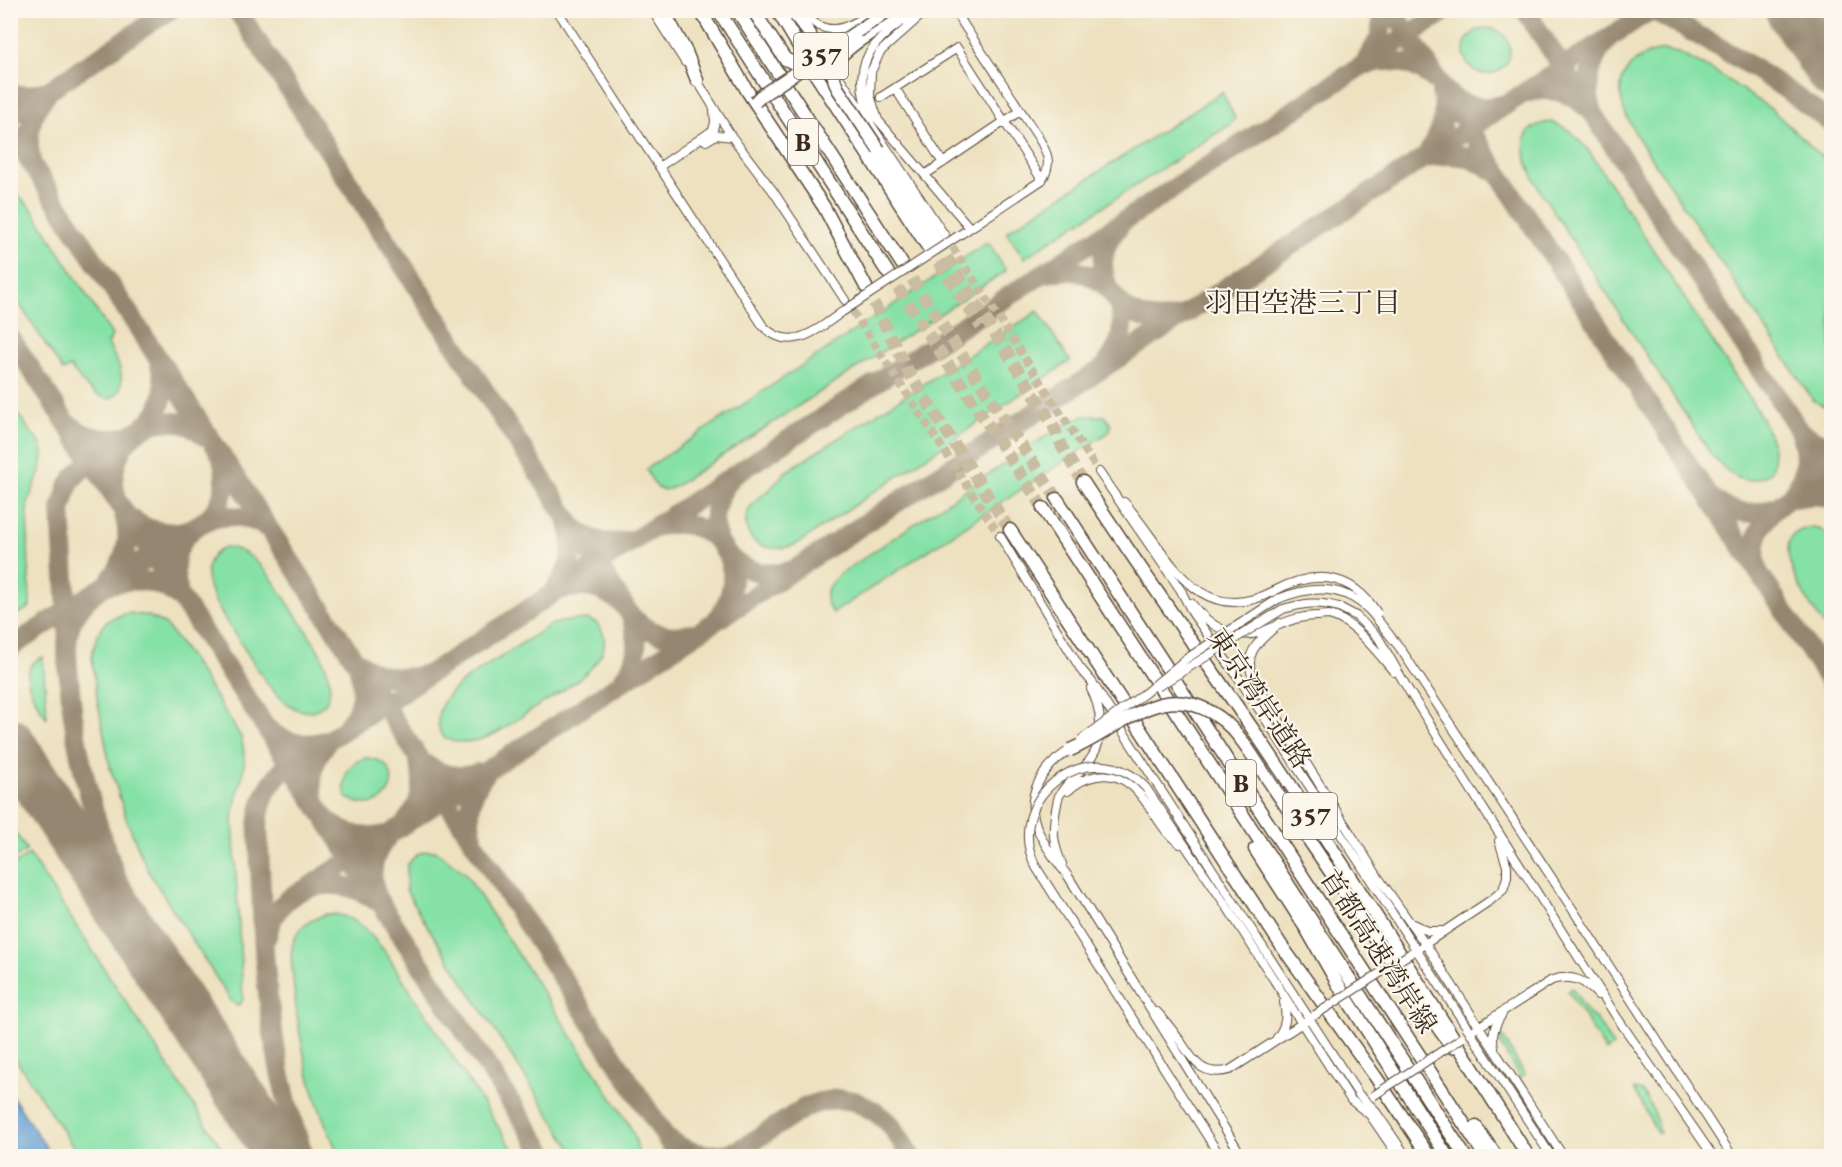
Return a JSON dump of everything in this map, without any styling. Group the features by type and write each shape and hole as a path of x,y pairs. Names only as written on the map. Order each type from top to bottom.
{"highway":[{"path":"663,10 686,52 697,80"},
{"path":"700,10 755,102 824,207 866,287"},
{"name":"B","path":"718,10 888,273"},
{"name":"B","path":"737,10 902,264"},
{"path":"753,10 781,54 788,61 796,64 804,62 830,49"},
{"path":"777,10 816,75 937,241"},
{"path":"792,10 810,34"},
{"name":"357","path":"755,102 830,49 896,12"},
{"name":"357","path":"896,12 843,53 835,62 833,77 838,89 937,241"},
{"name":"357","path":"755,102 765,100 857,42"},
{"name":"東京湾岸道路","path":"1083,482 1264,746 1448,1028 1528,1156"},
{"name":"首都高速湾岸線","path":"1057,499 1485,1156"},
{"name":"首都高速湾岸線","path":"1043,508 1466,1156"},
{"path":"1005,533 1274,936 1381,1084 1429,1156"},
{"path":"1070,750 1090,742 1150,707 1174,702 1200,706 1218,716 1236,732 1441,1034 1474,1071"},
{"path":"1212,768 1237,822 1307,930 1341,991 1447,1156"},
{"path":"1426,1066 1443,1082 1496,1156"}],"street":[{"path":"557,10 759,321 772,335 783,339 802,337 1042,180 1049,158 1042,144 954,10"},
{"path":"652,10 732,137 773,191 845,300"},
{"path":"799,10 810,34 875,129"},
{"path":"799,10 813,23 825,28 838,29 856,23 876,10"},
{"path":"920,10 878,42 866,58 861,76 862,96 875,129 937,241"},
{"path":"927,10 880,52 871,72 870,95 878,120 970,228"},
{"path":"881,97 957,48 1042,180"},
{"path":"895,88 943,163"},
{"path":"660,169 713,130 715,116 713,105"},
{"path":"926,174 1020,111"},
{"path":"660,169 716,135 732,137"},
{"path":"1099,472 1180,589 1199,613 1220,630 1230,633 1255,634 1280,623 1305,616 1330,615 1366,639 1409,690"},
{"path":"1105,481 1132,510 1182,578 1199,592 1216,600 1233,603 1254,600 1303,579 1334,580 1346,584 1363,596 1373,607 1384,628"},
{"path":"1005,533 1094,693 1099,711 1098,744 1092,757 1061,792 1057,800 1053,827 1054,841 1068,876"},
{"path":"1242,1156 1068,876 1043,843 1033,812 1034,795 1041,777 1056,760 1186,659 1278,599 1318,588 1344,594 1361,603 1400,648 1732,1156"},
{"path":"1180,589 1193,614 1238,677 1414,952 1551,1156"},
{"path":"1145,693 1283,609 1304,603 1323,603 1339,607 1356,616 1378,637 1409,690 1616,1016 1713,1156"},
{"path":"1280,623 1256,644 1250,656 1251,675 1378,877 1425,944 1563,1156"},
{"path":"1081,669 1092,682 1312,1017 1364,1101 1374,1109 1406,1156"},
{"path":"1220,1156 1036,867 1028,849 1027,828 1034,805 1040,795 1067,774 1089,766 1110,766 1129,773 1146,788 1229,910 1351,1100 1370,1115 1398,1156"},
{"path":"1056,809 1064,796 1078,782 1100,775 1111,775 1124,779 1139,793 1168,834 1188,851"},
{"path":"1144,999 1168,1023 1195,1063 1210,1071 1230,1070 1414,952 1503,890 1507,877 1507,866 1492,822"},
{"path":"1409,921 1428,931 1446,930"},
{"path":"1364,1101 1552,980 1561,977 1580,979 1616,1016"},
{"path":"1275,1041 1286,1021 1282,994"},
{"path":"1496,1055 1493,1043 1494,1027 1505,1010"},
{"path":"1699,1138 1708,1156"}],"green space":[{"path":"1487,28 1503,35 1510,51 1503,67 1487,74 1471,67 1464,51 1471,35"},
{"path":"1663,50 1678,53 1714,71 1771,109 1831,165 1831,410 1813,400 1638,138 1626,116 1621,92 1625,74 1636,61 1653,52"},
{"path":"1222,92 1235,118 1231,124 1024,258 1006,232"},
{"path":"1551,122 1569,130 1589,151 1759,413 1769,434 1773,450 1773,465 1770,473 1760,478 1744,480 1732,474 1712,456 1540,191 1527,160 1524,149 1525,139 1529,131 1537,125"},
{"path":"10,187 32,209 112,335 108,344 121,374 120,388 113,397 101,397 93,392 70,367 63,371 11,291"},
{"path":"988,242 1006,271 677,485 665,490 654,484 646,469"},
{"path":"1038,311 1070,361 795,545 772,548 753,540 746,526 749,510 785,472"},
{"path":"11,409 41,445 43,459 27,508 30,607 11,618"},
{"path":"1085,416 1105,416 1111,425 1109,432 833,613 827,602 826,592 840,574 1035,443 1074,419"},
{"path":"1811,527 1831,537 1831,636 1801,589 1790,561 1788,549 1791,538 1797,532"},
{"path":"226,547 245,553 263,569 314,642 326,667 329,680 326,702 319,708 311,711 300,710 280,698 263,678 219,610 208,581 208,567 213,556"},
{"path":"128,613 149,616 166,625 192,660 241,737 244,761 233,821 243,999 240,1005 231,1001 148,871 127,821 110,767 92,657 98,633 106,622"},
{"path":"588,619 601,628 604,645 600,656 580,678 509,726 489,736 462,742 447,739 442,734 438,721 440,708 463,681 550,625"},
{"path":"43,657 47,719 33,695 28,678 29,670 34,663"},
{"path":"366,758 380,761 388,769 391,779 390,789 384,797 374,803 361,803 346,797 344,784 347,772 354,763"},
{"path":"10,825 27,850 11,861 10,861"},
{"path":"436,851 465,873 629,1124 639,1156 577,1156 575,1154 406,890 407,865 419,853"},
{"path":"29,854 227,1156 79,1156 11,1052 11,867"},
{"path":"327,914 346,917 354,921 367,931 386,953 517,1156 339,1156 314,1094 305,1062 292,963 292,948 298,933 308,923"},
{"path":"1572,988 1613,1046 1606,1051 1568,991"},
{"path":"1500,1032 1525,1075 1520,1078 1500,1043"},
{"path":"1634,1089 1642,1091 1654,1112 1660,1132 1658,1134"}],"water":[{"path":"11,1094 52,1156 11,1156"}],"taxiway":[{"path":"10,116 170,10"},
{"path":"237,10 631,616 645,627 660,634 676,636 694,633"},
{"path":"1367,59 1380,37 1383,10"},
{"path":"1392,10 1832,685"},
{"path":"304,1156 277,1059 267,991 263,935 258,825 263,801 277,776 1447,10"},
{"path":"1525,10 1832,480"},
{"path":"304,890 1651,10"},
{"path":"1652,10 1745,63 1789,91 1832,124"},
{"path":"1592,110 1589,92 1590,74 1596,57 1606,42"},
{"path":"1370,64 1389,61 1407,64 1432,77 1452,97 1462,103 1479,107 1502,105"},
{"path":"1529,92 1552,90 1566,94 1585,106"},
{"path":"1428,153 1442,124 1444,108 1441,91"},
{"path":"10,94 28,96 43,92"},
{"path":"31,159 29,151 31,125 41,101 47,94"},
{"path":"10,131 678,1156"},
{"path":"1428,158 1446,155 1462,156 1493,171"},
{"path":"1119,227 1108,244 1103,261 1105,278 1112,294 1124,307 1139,316 1157,320 1177,317"},
{"path":"1048,273 1068,271 1087,274 1102,283 1113,295 1120,310 1122,327 1118,345 1107,363"},
{"path":"10,337 546,1156"},
{"path":"71,426 89,436 107,439 124,437 140,429 152,418 161,403 164,385 160,365"},
{"path":"116,495 114,475 118,457 127,442 139,431 154,423 171,421 188,425 205,436"},
{"path":"1802,432 1832,447"},
{"path":"1791,495 1796,489 1804,468 1805,454 1802,439"},
{"path":"68,630 61,509 69,484 74,477 103,454"},
{"path":"132,519 150,529 168,532 185,530 201,524 213,512 222,497 225,479 222,459"},
{"path":"1758,570 1755,551 1758,535 1765,521 1788,498 1832,471"},
{"path":"729,481 722,491 715,511 718,540 725,552 747,568 760,572 789,571"},
{"path":"1793,498 1814,495 1832,499"},
{"path":"1712,498 1735,511 1751,513 1776,507"},
{"path":"110,580 120,565 126,549 127,532 124,515"},
{"path":"178,589 175,568 178,551 186,536 199,525 215,518 232,516 251,520 269,529"},
{"path":"554,591 568,567 570,558 571,541 568,523"},
{"path":"659,526 680,524 698,528 713,537 724,549 730,564 732,581 728,599 718,617"},
{"path":"575,528 601,542 616,543 631,540"},
{"path":"10,649 163,548"},
{"path":"112,584 146,581 162,586 177,596"},
{"path":"564,589 594,588 620,602"},
{"path":"94,593 74,617 68,635 67,648 74,723 97,821 107,853 144,947"},
{"path":"623,679 632,664 636,649 631,616"},
{"path":"358,662 373,672 389,677 406,678 424,675"},
{"path":"347,726 359,707 362,693 359,670"},
{"path":"268,729 287,741 302,744 324,741"},
{"path":"315,801 312,786 313,771 326,744"},
{"path":"422,762 449,775 463,776 478,773"},
{"path":"407,820 416,807 421,793 422,778 419,763"},
{"path":"473,837 470,820 471,803 477,787 487,772"},
{"path":"328,821 341,830 355,835 370,837 385,835"},
{"path":"376,894 373,879 374,864 378,851 387,838"},
{"path":"267,937 273,919 282,905 309,888 326,885 343,886 359,891 375,900"},
{"path":"730,1156 806,1107 837,1099 854,1101 874,1111 890,1124 911,1156"},
{"path":"668,1138 685,1149 703,1154 722,1154 741,1149"}],"runway":[{"path":"1790,10 1832,74"},
{"path":"10,743 280,1156"}],"tunnel":[{"path":"946,237 1099,472"},
{"path":"937,242 1053,425 1062,447 1083,482"},
{"path":"928,247 981,327"},
{"path":"902,264 1057,499"},
{"path":"888,273 1043,508"},
{"path":"866,287 910,375 1010,530"},
{"path":"846,301 1000,536"}],"district":[{"name":"羽田空港三丁目","path":"1303,302"}]}
